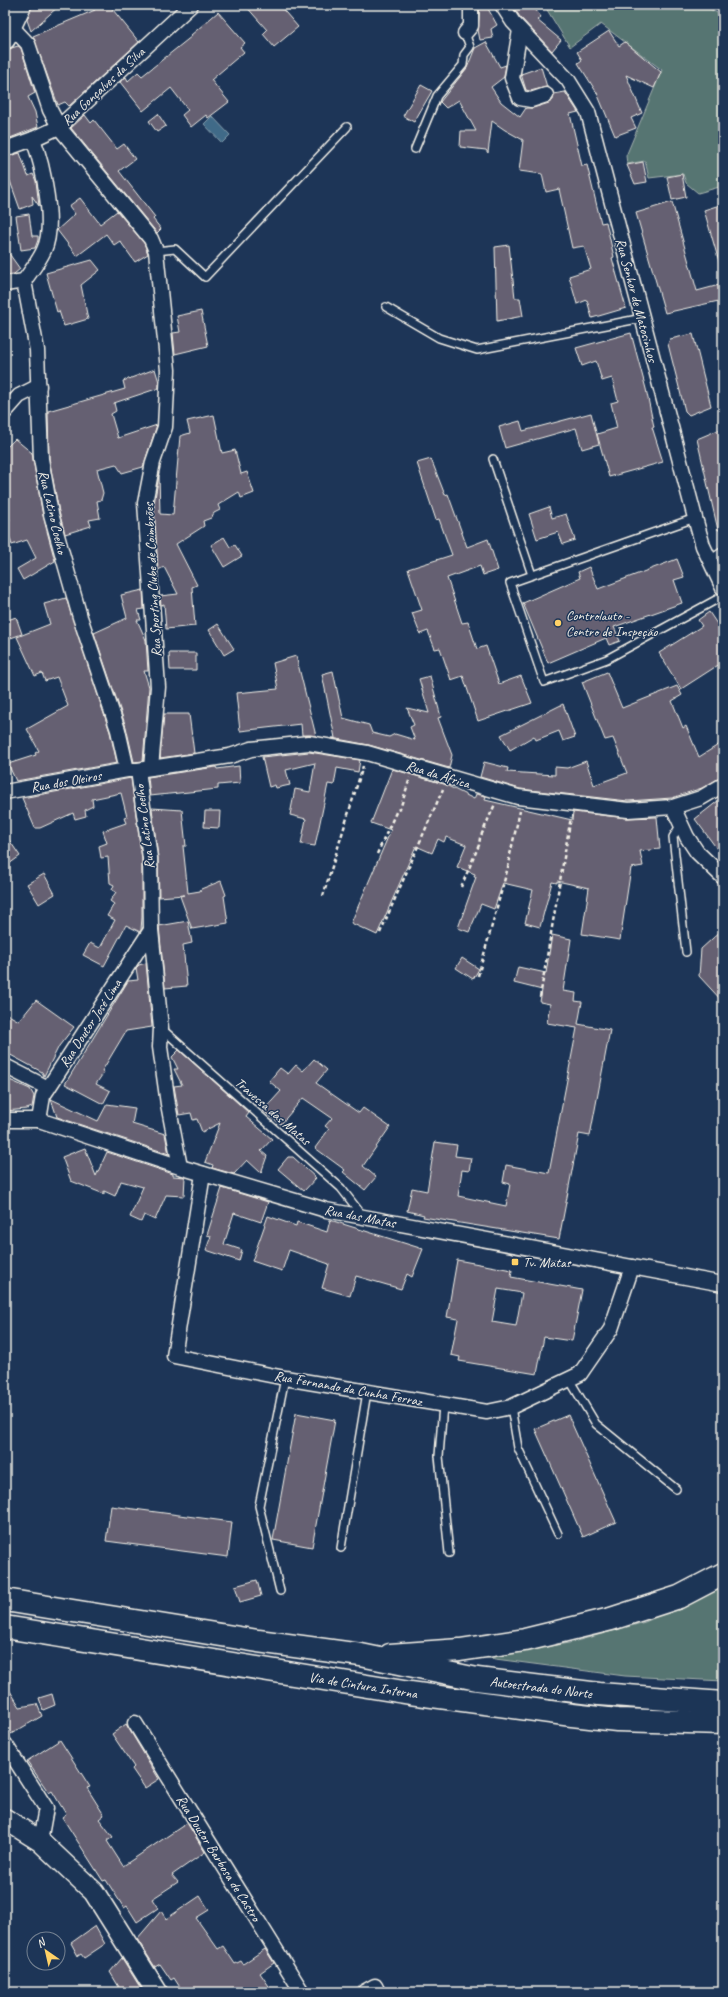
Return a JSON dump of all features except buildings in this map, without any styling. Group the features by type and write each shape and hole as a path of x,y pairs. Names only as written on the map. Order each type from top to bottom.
{"highway":[{"path":"361,1655 460,1650 525,1640 611,1619 679,1597 723,1574"},
{"name":"Via de Cintura Interna","path":"5,1600 274,1643 361,1655"},
{"name":"Via de Cintura Interna","path":"5,1627 402,1691 572,1715 617,1720 723,1723"},
{"name":"Autoestrada do Norte","path":"361,1655 477,1679 599,1694 723,1703"}],"main road":[{"path":"8,32 21,5"},
{"path":"5,1819 40,1841 94,1892 157,1992"}],"street":[{"name":"Rua Gonçalves da Silva","path":"5,149 33,139 59,127 191,5"},
{"path":"465,33 471,26 470,5"},
{"name":"Rua Senhor de Matosinhos","path":"502,5 520,30 568,80 588,112 695,518 703,546 723,588"},
{"path":"520,30 512,78 520,98 531,100 546,95"},
{"name":"Rua Sporting Clube de Coimbrões","path":"8,32 28,44 50,110 59,127 151,239 156,251 168,370 165,427 153,462 145,503 158,687 138,770"},
{"path":"5,284 24,281 45,249 50,214 40,156 33,139"},
{"name":"Rua Latino Coelho","path":"24,281 38,350 41,459 51,514 80,617 118,730 138,770 150,858 151,930 161,1028 160,1047 168,1104 180,1167"},
{"path":"5,412 19,396 39,386"},
{"name":"Rua da África","path":"138,770 230,756 251,748 309,743 367,753 523,798 628,810 673,807 701,798 723,785"},
{"name":"Rua dos Oleiros","path":"5,792 138,770"},
{"path":"673,807 687,837 697,852 723,877"},
{"name":"Rua Doutor José Lima","path":"39,1120 43,1096 151,930"},
{"path":"5,1066 48,1088"},
{"name":"Rua das Matas","path":"5,1120 39,1120 180,1167 326,1210 723,1284"},
{"name":"Rua Fernando da Cunha Ferraz","path":"203,1174 174,1356 285,1378 487,1412 512,1408 580,1374 612,1329 632,1267"},
{"name":"Rua Doutor Barbosa de Castro","path":"135,1723 302,1992"},
{"path":"5,1744 46,1808 40,1841"},
{"path":"364,1992 375,1986 378,1992"}],"lane":[{"path":"415,148 437,96 464,65 464,55 470,47 465,33"},
{"path":"156,251 175,249 205,277 347,127"},
{"path":"386,307 439,338 478,350 643,318"},
{"path":"492,459 532,575"},
{"path":"695,518 510,583 544,682 607,659 723,596"},
{"path":"710,560 723,551"},
{"path":"681,824 673,837 686,952"},
{"name":"Travessa das Matas","path":"161,1028 341,1188 363,1217"},
{"path":"280,1591 259,1506 285,1378"},
{"path":"569,1379 596,1424 676,1489"},
{"path":"341,1548 367,1392"},
{"path":"443,1405 439,1456 449,1552"},
{"path":"512,1408 518,1448 558,1534"}],"path":[{"path":"713,5 723,10"},
{"path":"323,896 367,753"},
{"path":"377,854 397,810 400,808 414,766"},
{"path":"380,933 448,776"},
{"path":"461,887 480,845 480,838 500,792"},
{"path":"478,976 510,860 523,798"},
{"path":"540,997 574,804"}],"green space":[{"path":"544,5 702,5 723,16 723,186 698,193 686,183 683,174 649,178 645,161 627,164 626,156 662,70 601,24 570,47"},
{"path":"723,1586 723,1681 625,1676 480,1657 569,1643 645,1622"}],"water":[{"path":"212,116 230,135 222,143 204,124"}],"place":[{"name":"Controlauto - Centro de Inspeção","path":"558,623"},
{"name":"Tv. Matas","path":"515,1262"}]}
